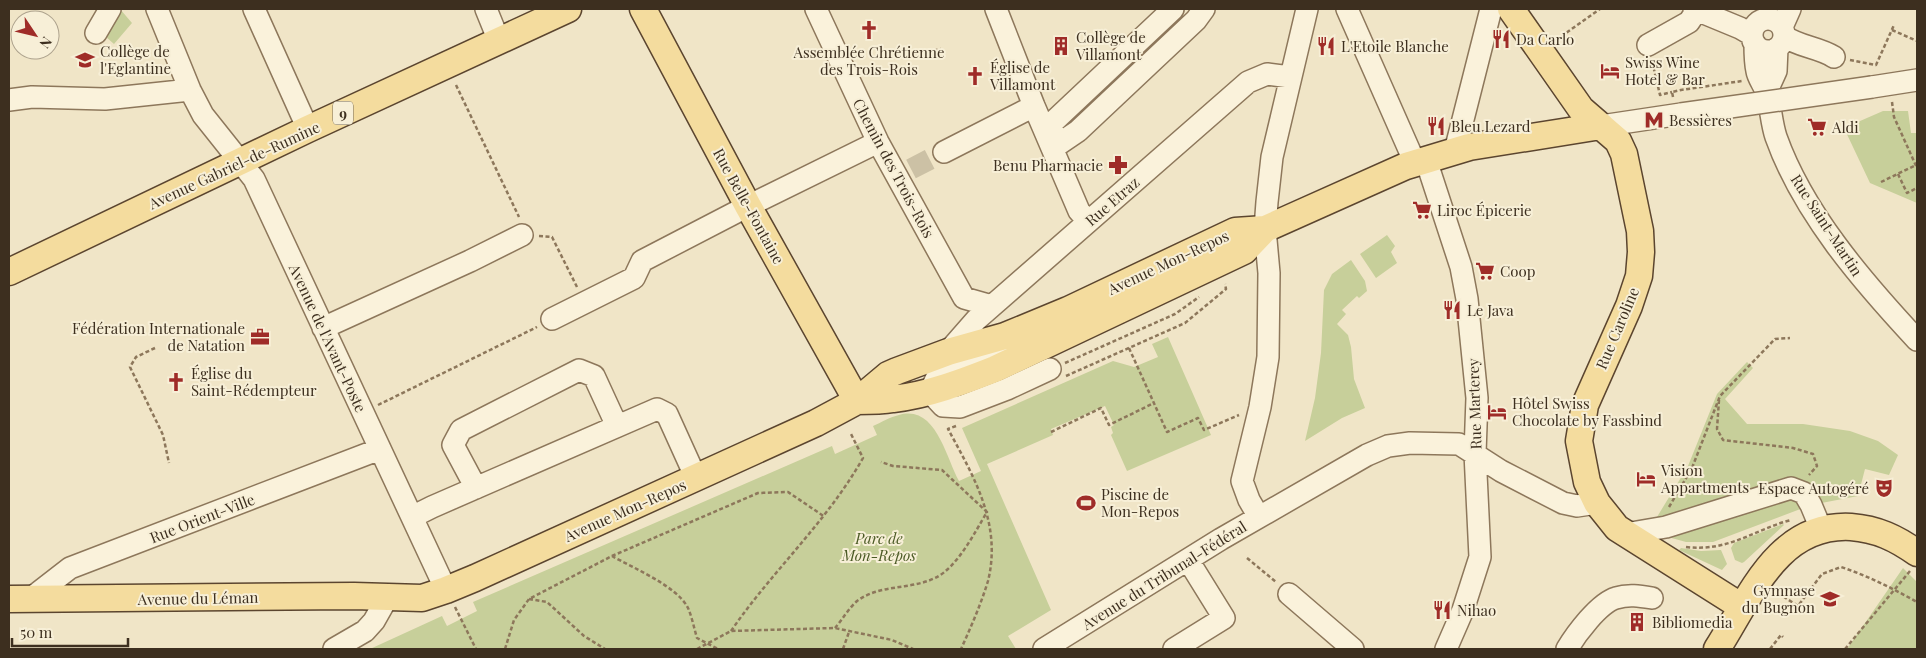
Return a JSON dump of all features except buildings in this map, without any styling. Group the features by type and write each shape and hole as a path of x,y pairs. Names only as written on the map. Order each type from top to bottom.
{"main road":[{"name":"Avenue Gabriel-de-Rumine","path":"9,272 308,129 568,9"},
{"name":"Rue Belle-Fontaine","path":"643,9 748,206 857,401"},
{"name":"Rue Caroline","path":"1511,9 1582,109 1618,141 1624,154 1640,231 1642,252 1639,276 1629,306 1584,405 1580,441 1587,482 1597,503 1617,528 1742,607"},
{"path":"1266,229 1421,161 1469,147 1601,126"},
{"name":"Avenue Mon-Repos","path":"387,598 450,598 696,478 822,420 857,401 888,375 948,352 1005,336 1068,310 1235,231 1266,229"},
{"name":"Avenue Mon-Repos","path":"857,401 894,399 930,392 995,369 1054,362 1244,251 1266,229"},
{"path":"1717,649 1766,571 1784,550 1804,536 1821,530 1840,527 1869,529 1901,541 1914,561"},
{"name":"Avenue du Léman","path":"19,599 354,596 387,598"}],"street":[{"path":"96,33 110,9"},
{"name":"Avenue de l'Avant-Poste","path":"157,9 190,90 203,115 254,179 450,598"},
{"path":"254,9 308,129"},
{"path":"486,9 499,41"},
{"name":"Chemin des Trois-Rois","path":"816,9 878,142 905,172 964,298 992,306"},
{"path":"996,9 1034,106 1079,211 1088,221"},
{"path":"1053,148 1052,123 1173,9"},
{"path":"1053,148 1078,131 1196,20 1204,9"},
{"name":"Avenue du Tribunal-Fédéral","path":"1044,649 1259,517 1248,500 1242,481 1260,407 1268,357 1269,273 1266,229 1272,158 1307,9"},
{"name":"Rue Marterey","path":"1347,9 1421,161 1462,267 1467,299 1477,398 1475,452 1480,557 1463,610 1446,649"},
{"path":"1455,151 1491,9"},
{"path":"1648,45 1689,22 1696,9 1740,28 1772,28 1792,42 1825,51 1843,59"},
{"name":"Rue Saint-Martin","path":"1772,28 1757,72 1766,93 1776,136 1791,171 1836,244 1865,282 1917,340"},
{"name":"Rue Etraz","path":"948,352 976,320 1248,82 1266,74 1290,77"},
{"path":"1601,126 1677,107 1917,80"},
{"path":"9,100 32,97 105,99 190,90"},
{"path":"944,152 1034,106"},
{"path":"552,319 634,278 642,261 878,142"},
{"path":"323,328 470,261 522,235"},
{"path":"930,392 937,377 1034,336 1068,310"},
{"path":"476,488 454,445 461,430 579,370 594,376 617,426"},
{"path":"412,517 657,409 667,414 696,478"},
{"path":"1259,517 1367,455 1388,446 1410,443 1450,442 1459,444 1475,452 1501,470 1563,503 1577,506 1597,503"},
{"name":"Rue Orient-Ville","path":"19,599 70,568 380,449"},
{"path":"1625,534 1666,527 1791,488 1804,493 1821,530"},
{"path":"1174,649 1224,618 1188,560"},
{"path":"1289,594 1353,649"},
{"path":"1567,649 1585,624 1614,598 1633,595 1652,598"},
{"path":"334,649 364,631 374,621 387,598"}],"path":[{"path":"1555,41 1600,9"},
{"path":"1843,59 1876,65 1894,25"},
{"path":"1891,31 1917,41"},
{"path":"1648,45 1660,95 1748,80"},
{"path":"904,48 913,55 941,49"},
{"path":"456,85 523,225 522,235 552,237 585,303"},
{"path":"1672,92 1677,107"},
{"path":"1881,182 1917,167 1894,117 1891,98"},
{"path":"1898,174 1907,193 1917,188"},
{"path":"1165,332 1185,323 1226,289 1224,279"},
{"path":"1054,362 1175,314 1203,294"},
{"path":"374,406 552,319"},
{"path":"1658,528 1692,468 1720,396 1775,338 1790,338"},
{"path":"155,348 136,357 130,367 163,434 169,463"},
{"path":"1130,348 1167,432 1198,418 1204,430 1241,414"},
{"path":"1720,396 1717,429 1723,440 1793,448 1813,454 1816,458 1817,466 1798,491"},
{"path":"1051,432 1100,408 1109,425 1154,403"},
{"path":"731,631 746,609 824,516 863,458 850,432"},
{"path":"881,462 893,466 942,470 987,512"},
{"path":"962,649 988,580 992,548 987,512 972,475"},
{"path":"505,649 514,620 529,599 612,556 758,492 788,492 824,516"},
{"path":"835,628 856,602 874,592 934,579 944,573 971,540 987,512"},
{"path":"1686,546 1702,549 1724,545 1794,519"},
{"path":"612,556 663,584 676,594 688,607 698,638 718,649"},
{"path":"1247,558 1289,594"},
{"path":"1845,649 1914,561"},
{"path":"1778,593 1798,606 1822,574 1841,567 1894,588 1917,602"},
{"path":"450,598 476,649"},
{"path":"529,599 547,602 584,636 605,649"},
{"path":"697,649 731,631 835,628 892,640 913,649"},
{"path":"843,649 849,631"},
{"path":"1770,649 1781,635 1783,637"}],"green space":[{"path":"101,9 120,9 132,23 114,44 89,22"},
{"path":"1883,111 1908,111 1911,133 1917,133 1917,203 1870,183 1844,128"},
{"path":"1387,235 1395,246 1391,252 1397,263 1376,278 1360,254"},
{"path":"1351,260 1365,281 1367,291 1359,298 1357,296 1342,310 1346,314 1337,324 1348,335 1354,379 1365,408 1342,418 1305,441 1315,398 1321,353 1324,290 1332,274"},
{"name":"Parc de Mon-Repos","path":"1168,337 1211,435 1127,471 1111,435 1113,433 1111,427 1114,425 1105,406 1051,429 1053,435 987,464 1051,610 1008,636 1016,649 370,649 442,616 447,626 477,611 473,602 832,446 835,454 877,435 873,426 899,415 912,414 922,417 931,425 944,447 959,481 981,471 962,428 1113,361 1134,367 1158,357 1152,344"},
{"path":"1747,362 1753,368 1725,399 1747,424 1803,424 1850,431 1878,441 1898,455 1889,475 1865,469 1858,496 1811,505 1713,542 1686,542 1668,537 1665,519 1657,517 1688,466 1717,394"},
{"path":"1783,524 1744,562 1735,560 1731,548 1734,543"},
{"path":"1681,548 1701,551 1721,550 1727,564 1722,570 1679,550"},
{"path":"1903,568 1917,582 1917,649 1847,649"}],"tunnel":[{"path":"911,169 944,152"}],"railway":[{"path":"1682,118 1873,90"}],"place":[{"name":"Assemblée Chrétienne des Trois-Rois","path":"869,30"},
{"name":"Da Carlo","path":"1501,39"},
{"name":"Collège de Villamont","path":"1061,46"},
{"name":"L'Etoile Blanche","path":"1326,46"},
{"name":"Collège de l'Eglantine","path":"85,60"},
{"name":"Swiss Wine Hotel & Bar","path":"1610,71"},
{"name":"Église de Villamont","path":"975,76"},
{"name":"Bessières","path":"1654,120"},
{"name":"Bleu Lezard","path":"1436,126"},
{"name":"Aldi","path":"1817,127"},
{"name":"Benu Pharmacie","path":"1118,165"},
{"name":"Liroc Épicerie","path":"1422,210"},
{"name":"Coop","path":"1485,271"},
{"name":"Le Java","path":"1452,310"},
{"name":"Fédération Internationale de Natation","path":"260,337"},
{"name":"Église du Saint-Rédempteur","path":"176,382"},
{"name":"Hôtel Swiss Chocolate by Fassbind","path":"1497,412"},
{"name":"Vision Appartments","path":"1646,479"},
{"name":"Espace Autogéré","path":"1884,488"},
{"name":"Piscine de Mon-Repos","path":"1086,503"},
{"name":"Gymnase du Bugnon","path":"1830,599"},
{"name":"Nihao","path":"1442,610"},
{"name":"Bibliomedia","path":"1637,622"}]}
